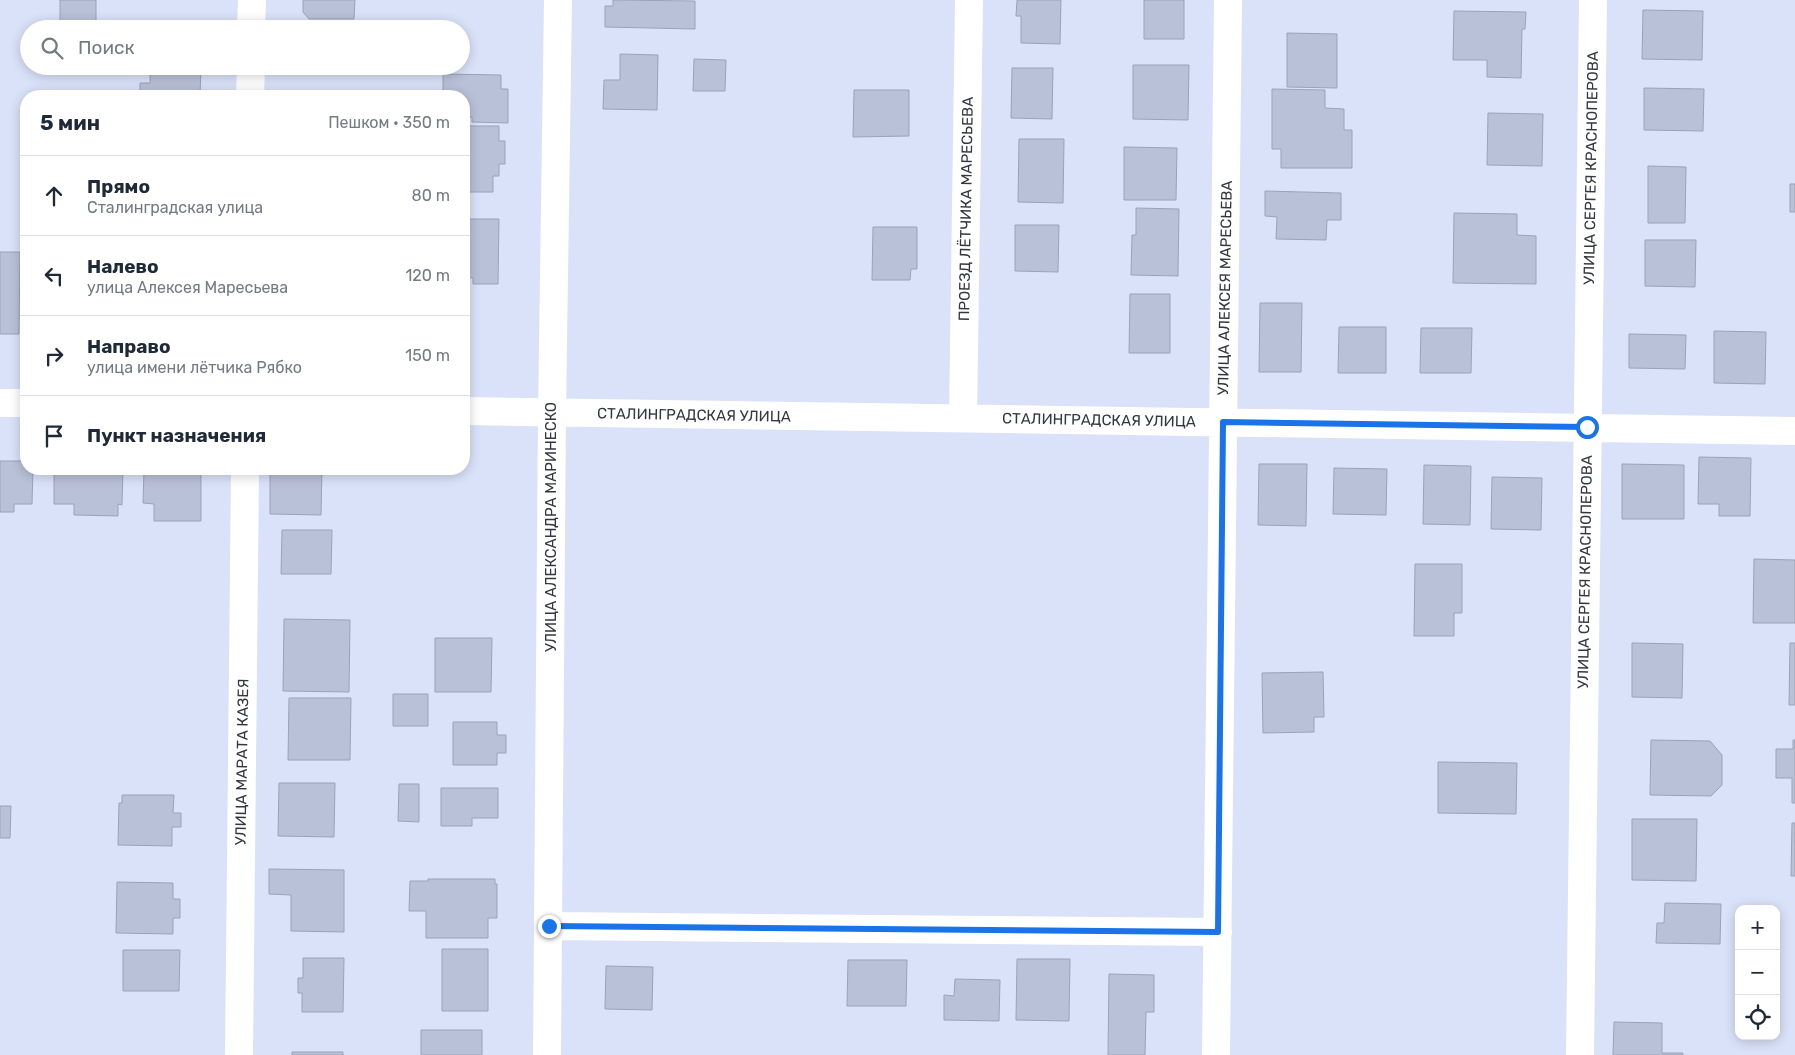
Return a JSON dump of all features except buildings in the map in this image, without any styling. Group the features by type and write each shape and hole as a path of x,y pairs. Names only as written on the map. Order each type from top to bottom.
{"street":[{"path":"251,20 252,0"},
{"name":"УЛИЦА АЛЕКСАНДРА МАРИНЕСКО","path":"547,1055 552,413 558,0"},
{"name":"ПРОЕЗД ЛЁТЧИКА МАРЕСЬЕВА","path":"963,418 968,0"},
{"name":"УЛИЦА АЛЕКСЕЯ МАРЕСЬЕВА","path":"1216,1055 1228,0"},
{"name":"УЛИЦА СЕРГЕЯ КРАСНОПЕРОВА","path":"1580,1055 1594,0"},
{"path":"250,90 251,75"},
{"path":"0,403 20,403"},
{"name":"СТАЛИНГРАДСКАЯ УЛИЦА","path":"470,411 1795,431"},
{"name":"УЛИЦА МАРАТА КАЗЕЯ","path":"239,1055 245,475"},
{"path":"549,926 1218,932"}],"route":[{"path":"549,926 1218,932 1223,422 1587,427"}]}
